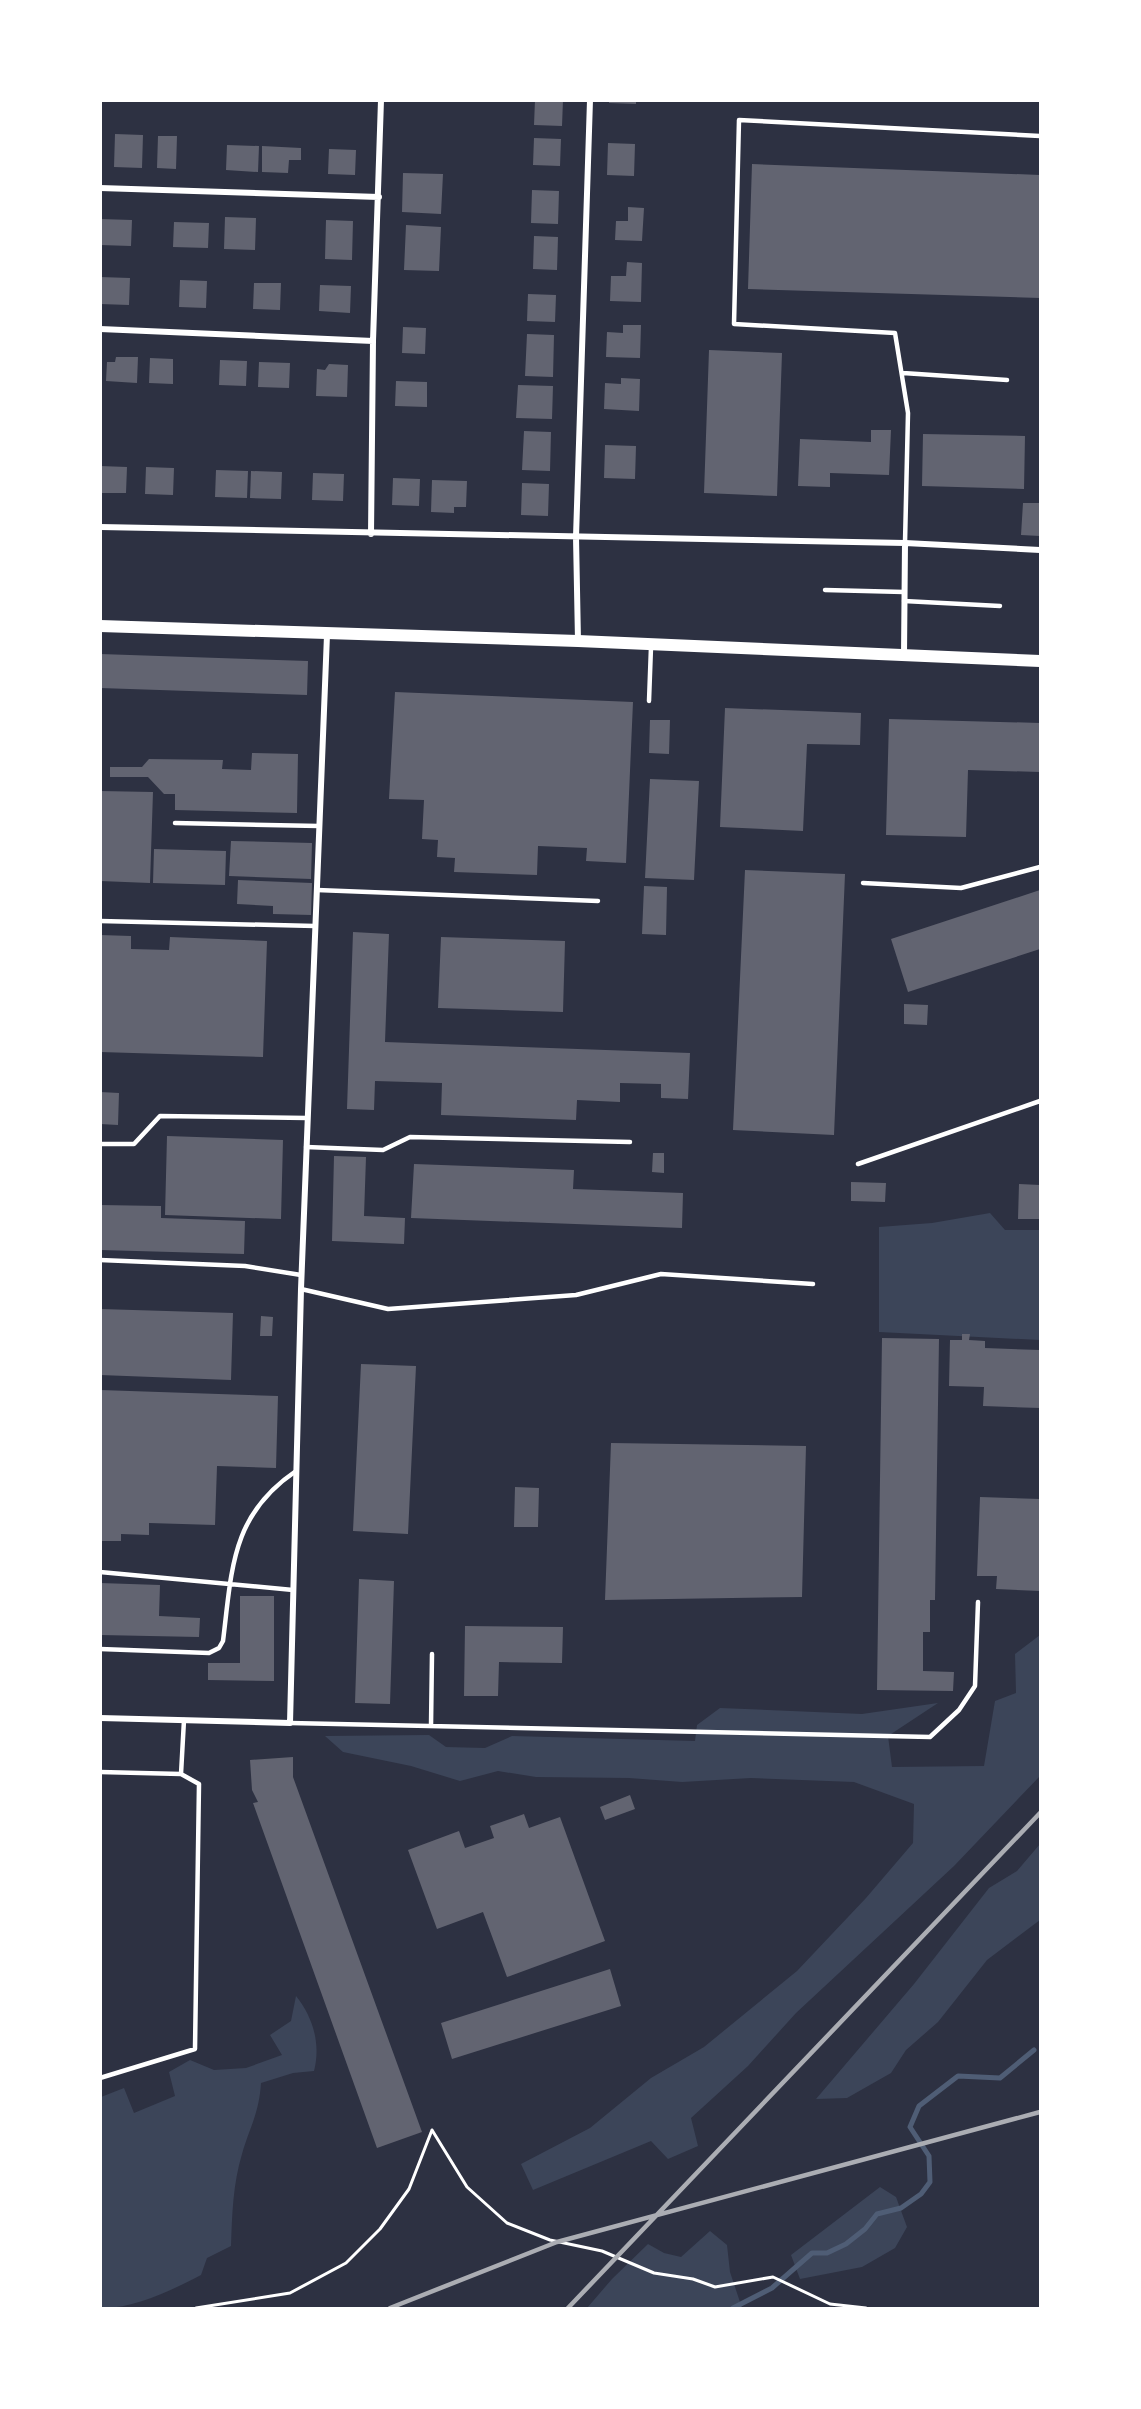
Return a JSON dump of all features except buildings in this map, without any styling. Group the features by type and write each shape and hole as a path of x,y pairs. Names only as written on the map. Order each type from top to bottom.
{"main road":[{"path":"100,626 327,635 578,641 1041,661"}],"street":[{"path":"371,534 373,341 381,100"},
{"path":"578,641 576,537 590,100"},
{"path":"100,188 379,197"},
{"path":"100,328 373,341"},
{"path":"100,527 905,543 1041,550"},
{"path":"904,655 905,543"},
{"path":"100,1718 290,1723 301,1275 327,635"}],"lane":[{"path":"905,543 908,413 895,333 734,324 739,120 1041,136"},
{"path":"903,373 1007,380"},
{"path":"825,590 904,592"},
{"path":"904,601 1000,606"},
{"path":"650,701 651,644"},
{"path":"175,823 319,826"},
{"path":"863,883 961,888 1041,867"},
{"path":"316,890 598,901"},
{"path":"100,921 315,926"},
{"path":"858,1164 1041,1101"},
{"path":"100,1144 134,1144 160,1116 308,1118"},
{"path":"306,1147 383,1150 410,1137 630,1142"},
{"path":"100,1260 245,1266 301,1275"},
{"path":"301,1289 388,1309 576,1295 661,1274 813,1284"},
{"path":"100,1649 209,1653 219,1648 224,1641 235,1553 251,1513 273,1486 296,1471"},
{"path":"100,1572 293,1590"},
{"path":"290,1723 930,1737 959,1710 975,1686 978,1602"},
{"path":"431,1726 432,1654"},
{"path":"181,1774 184,1720"},
{"path":"100,1772 181,1774 200,1784 195,2049 100,2078"}],"path":[{"path":"196,2308 290,2294 346,2263 380,2229 409,2189 432,2130 467,2187 507,2223 550,2240 602,2251 654,2272 693,2279 715,2287 773,2277 830,2304 866,2308"}],"shaded area":[{"path":"990,1213 1005,1230 1040,1230 1040,1340 879,1332 879,1227 932,1223"},
{"path":"1040,1635 1040,1776 954,1866 796,2013 748,2066 691,2118 698,2146 668,2159 651,2141 533,2190 521,2164 590,2128 651,2078 704,2047 797,1971 866,1898 913,1843 914,1804 854,1782 751,1778 682,1782 629,1778 536,1777 498,1771 460,1781 411,1766 343,1752 325,1736 429,1735 446,1747 485,1748 512,1736 695,1741 697,1725 720,1708 862,1714 938,1703 888,1736 892,1767 984,1766 995,1701 1016,1693 1015,1654"},
{"path":"1040,1844 1040,1920 987,1960 938,2022 906,2050 891,2073 847,2098 816,2099 914,1984 989,1888 1017,1871"},
{"path":"296,1996 307,2013 314,2031 317,2051 314,2071 293,2073 261,2083 256,2112 237,2177 231,2246 207,2258 201,2275 178,2287 139,2302 101,2308 101,2097 124,2088 134,2113 175,2096 169,2072 190,2060 214,2070 246,2068 282,2055 270,2035 291,2021"},
{"path":"880,2187 896,2197 907,2227 895,2248 862,2267 800,2279 791,2255"},
{"path":"710,2231 727,2245 730,2272 742,2308 587,2308 612,2279 648,2244 664,2253 681,2257"}],"waterway":[{"path":"733,2308 772,2288 812,2253 827,2253 846,2244 865,2229 877,2214 901,2208 921,2194 930,2182 929,2156 910,2127 919,2106 958,2076 1000,2078 1034,2050"}],"railway":[{"path":"568,2308 1040,1813"},
{"path":"390,2308 557,2242 1040,2112"}]}
